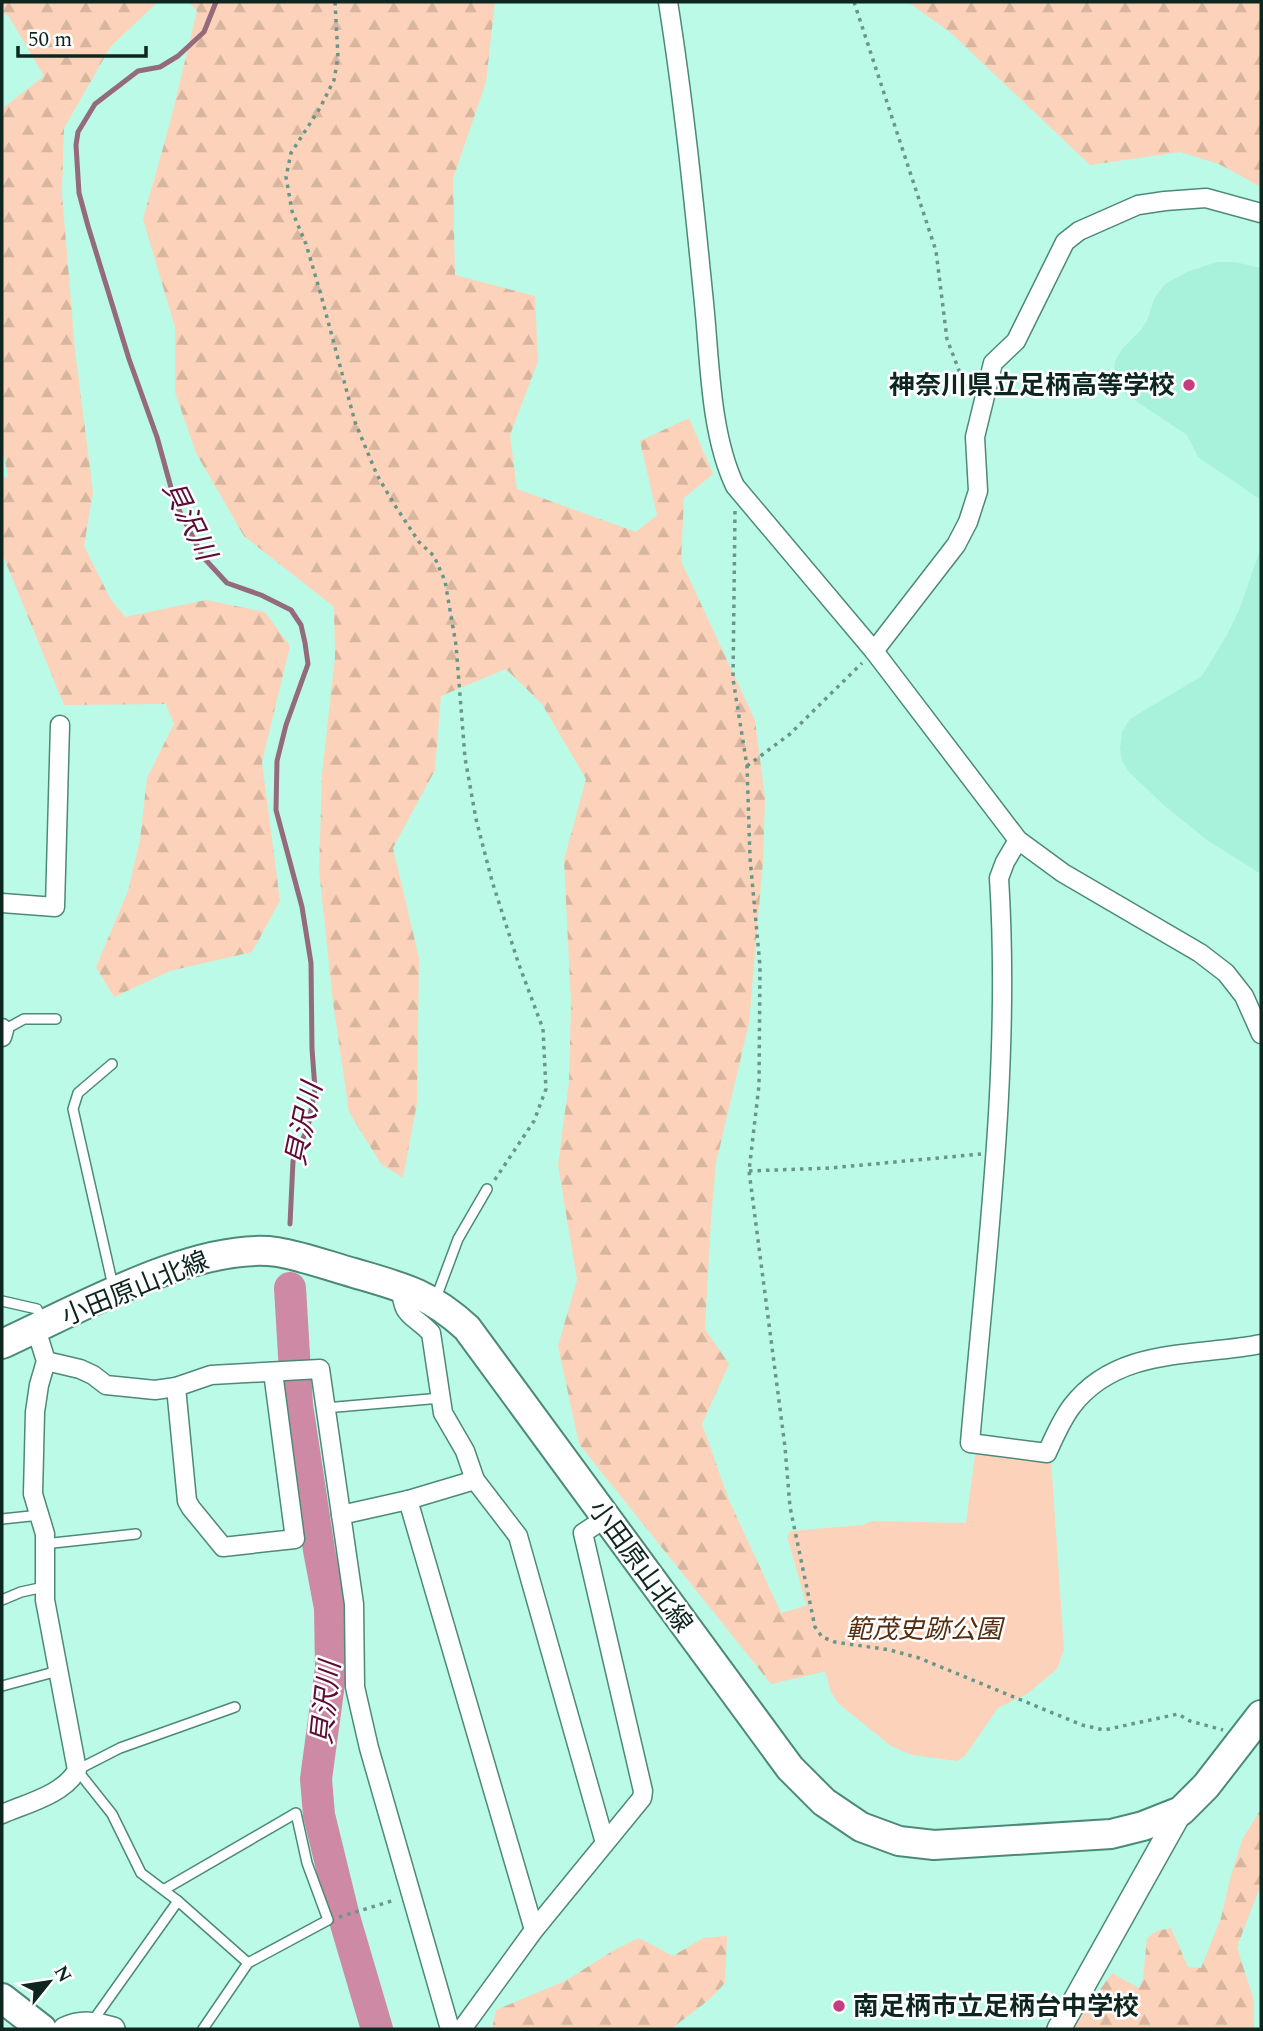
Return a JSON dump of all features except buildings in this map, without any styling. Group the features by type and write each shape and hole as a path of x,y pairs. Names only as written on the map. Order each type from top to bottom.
{"main road":[{"name":"小田原山北線","path":"2,1344 115,1292 191,1261 245,1251 277,1252 401,1286 435,1301 467,1328 790,1768 824,1802 861,1827 899,1841 933,1845 1111,1834 1143,1826 1181,1811 1206,1786 1253,1726"},
{"path":"2,1998 42,2029"}],"street":[{"path":"668,2 690,162 716,418 725,466 735,486 874,651 1018,840 1063,873 1200,953 1226,973 1244,996 1261,1034"},
{"path":"874,651 956,545 968,522 978,491 975,437 993,363 1016,341 1065,242 1079,231 1138,205 1165,201 1206,198 1261,213"},
{"path":"2,903 55,907 60,725"},
{"path":"1018,840 999,878 1003,998 971,1443 1046,1453 1073,1405 1100,1381 1128,1365 1152,1357 1261,1344"},
{"path":"401,1286 401,1303 405,1312 431,1334 443,1413 465,1451 475,1480 518,1536 605,1843"},
{"path":"2,1814 50,1793 70,1781 77,1770 44,1587 45,1534 33,1494 35,1412 46,1361 40,1327"},
{"path":"46,1361 80,1369 113,1387 155,1390 176,1387 211,1375 320,1368 354,1604 355,1687 369,1748 450,2029"},
{"path":"176,1387 187,1501 191,1508 223,1547 296,1539 273,1372"},
{"path":"341,1515 408,1500 475,1480"},
{"path":"408,1500 534,1930"},
{"path":"462,2029 534,1930 642,1798 643,1791 583,1533 606,1518"},
{"path":"1059,2029 1181,1811"},
{"path":"65,2029 73,2026 102,2026"}],"lane":[{"path":"3,1032 24,1019 56,1019"},
{"path":"113,1064 78,1093 73,1109 115,1292"},
{"path":"435,1301 457,1239 487,1189"},
{"path":"2,1301 37,1309 40,1327"},
{"path":"325,1408 441,1398"},
{"path":"2,1519 40,1515"},
{"path":"44,1544 136,1534"},
{"path":"2,1600 44,1587"},
{"path":"2,1686 58,1671"},
{"path":"234,1707 120,1748 77,1770 112,1814 141,1873 165,1889 248,1963"},
{"path":"165,1889 296,1813 307,1863 328,1920 248,1963 204,2029"},
{"path":"102,2026 178,1901"}],"path":[{"path":"335,2 338,57 334,80 320,108 291,153 286,177 292,211 318,282 355,422 377,475 419,542 434,556 445,581 456,645 465,758 476,819 492,881 543,1028 546,1089 534,1121 487,1189"},
{"path":"854,2 936,251 947,339 962,381 981,411"},
{"path":"735,486 733,679 747,766 750,858 760,966 759,1085 749,1171 785,1447 790,1507 815,1626 822,1637 835,1642 890,1650 919,1658 1082,1725 1104,1730 1178,1714 1190,1721 1253,1726"},
{"path":"747,766 790,734 874,651"},
{"path":"749,1171 830,1168 994,1152"},
{"path":"328,1920 411,1896"}],"shaded area":[{"name":"神奈川県立足柄高等学校","path":"1217,262 1235,262 1261,268 1261,500 1198,457 1187,435 1118,389 1113,381 1115,361 1122,349 1142,329 1154,299 1165,284 1187,272"},
{"path":"1261,547 1261,874 1207,840 1165,806 1129,772 1122,761 1120,749 1122,732 1130,719 1202,676 1240,608"}],"green space":[{"path":"2,2 158,2 111,46 64,128 62,194 75,350 93,492 84,546 110,598 125,617 206,600 265,612 290,646 262,762 280,901 252,952 170,971 114,997 96,967 128,891 140,840 147,778 174,724 166,704 64,705 2,553 2,478 8,477 2,444 2,109 44,76 8,15 2,13"},
{"path":"189,2 495,2 486,82 453,179 455,275 535,296 538,361 510,435 517,489 636,532 657,515 640,441 689,418 713,474 684,498 681,561 755,720 765,798 763,861 749,1023 716,1163 711,1219 705,1329 729,1364 702,1424 729,1500 781,1613 830,1599 827,1671 771,1684 579,1444 558,1346 577,1280 558,1165 569,1082 571,1003 564,860 586,779 542,704 506,669 441,696 435,770 393,848 419,958 417,1103 403,1178 381,1164 349,1112 333,1002 319,870 322,775 335,657 334,607 244,536 196,453 175,392 175,327 143,219 197,11"},
{"path":"908,2 1261,2 1261,187 1219,164 1180,152 1090,165 951,33"},
{"name":"範茂史跡公園","path":"982,1451 1051,1459 1064,1649 1057,1669 1027,1694 998,1708 965,1756 957,1761 912,1755 891,1746 839,1704 831,1692 787,1536 791,1531 863,1525 871,1521 966,1523 975,1456"},
{"path":"1261,1809 1261,1884 1237,1947 1254,2001 1254,2029 1072,2029 1112,1973 1139,1988 1143,1979 1147,1938 1157,1931 1171,1928 1188,1967 1201,1968 1221,1918 1243,1838"},
{"path":"727,1936 725,1983 710,1999 671,2029 492,2029 496,2010 567,1980 614,1950 639,1938 673,1956 703,1938"}],"waterway":[{"name":"貝沢川","path":"216,2 204,32 178,56 160,67 138,71 95,104 78,132 76,145 79,193 88,226 129,359 157,437 175,502 203,557 227,583 261,595 291,610 301,625 305,643 308,664 286,725 277,761 276,810 302,907 311,963 315,1089 308,1127 293,1161 290,1224"},
{"name":"貝沢川","path":"290,1288 297,1405 330,1608 331,1668 316,1779 319,1815 344,1917 377,2029"}],"place":[{"name":"神奈川県立足柄高等学校","path":"1189,385"},
{"name":"南足柄市立足柄台中学校","path":"839,2006"}]}
